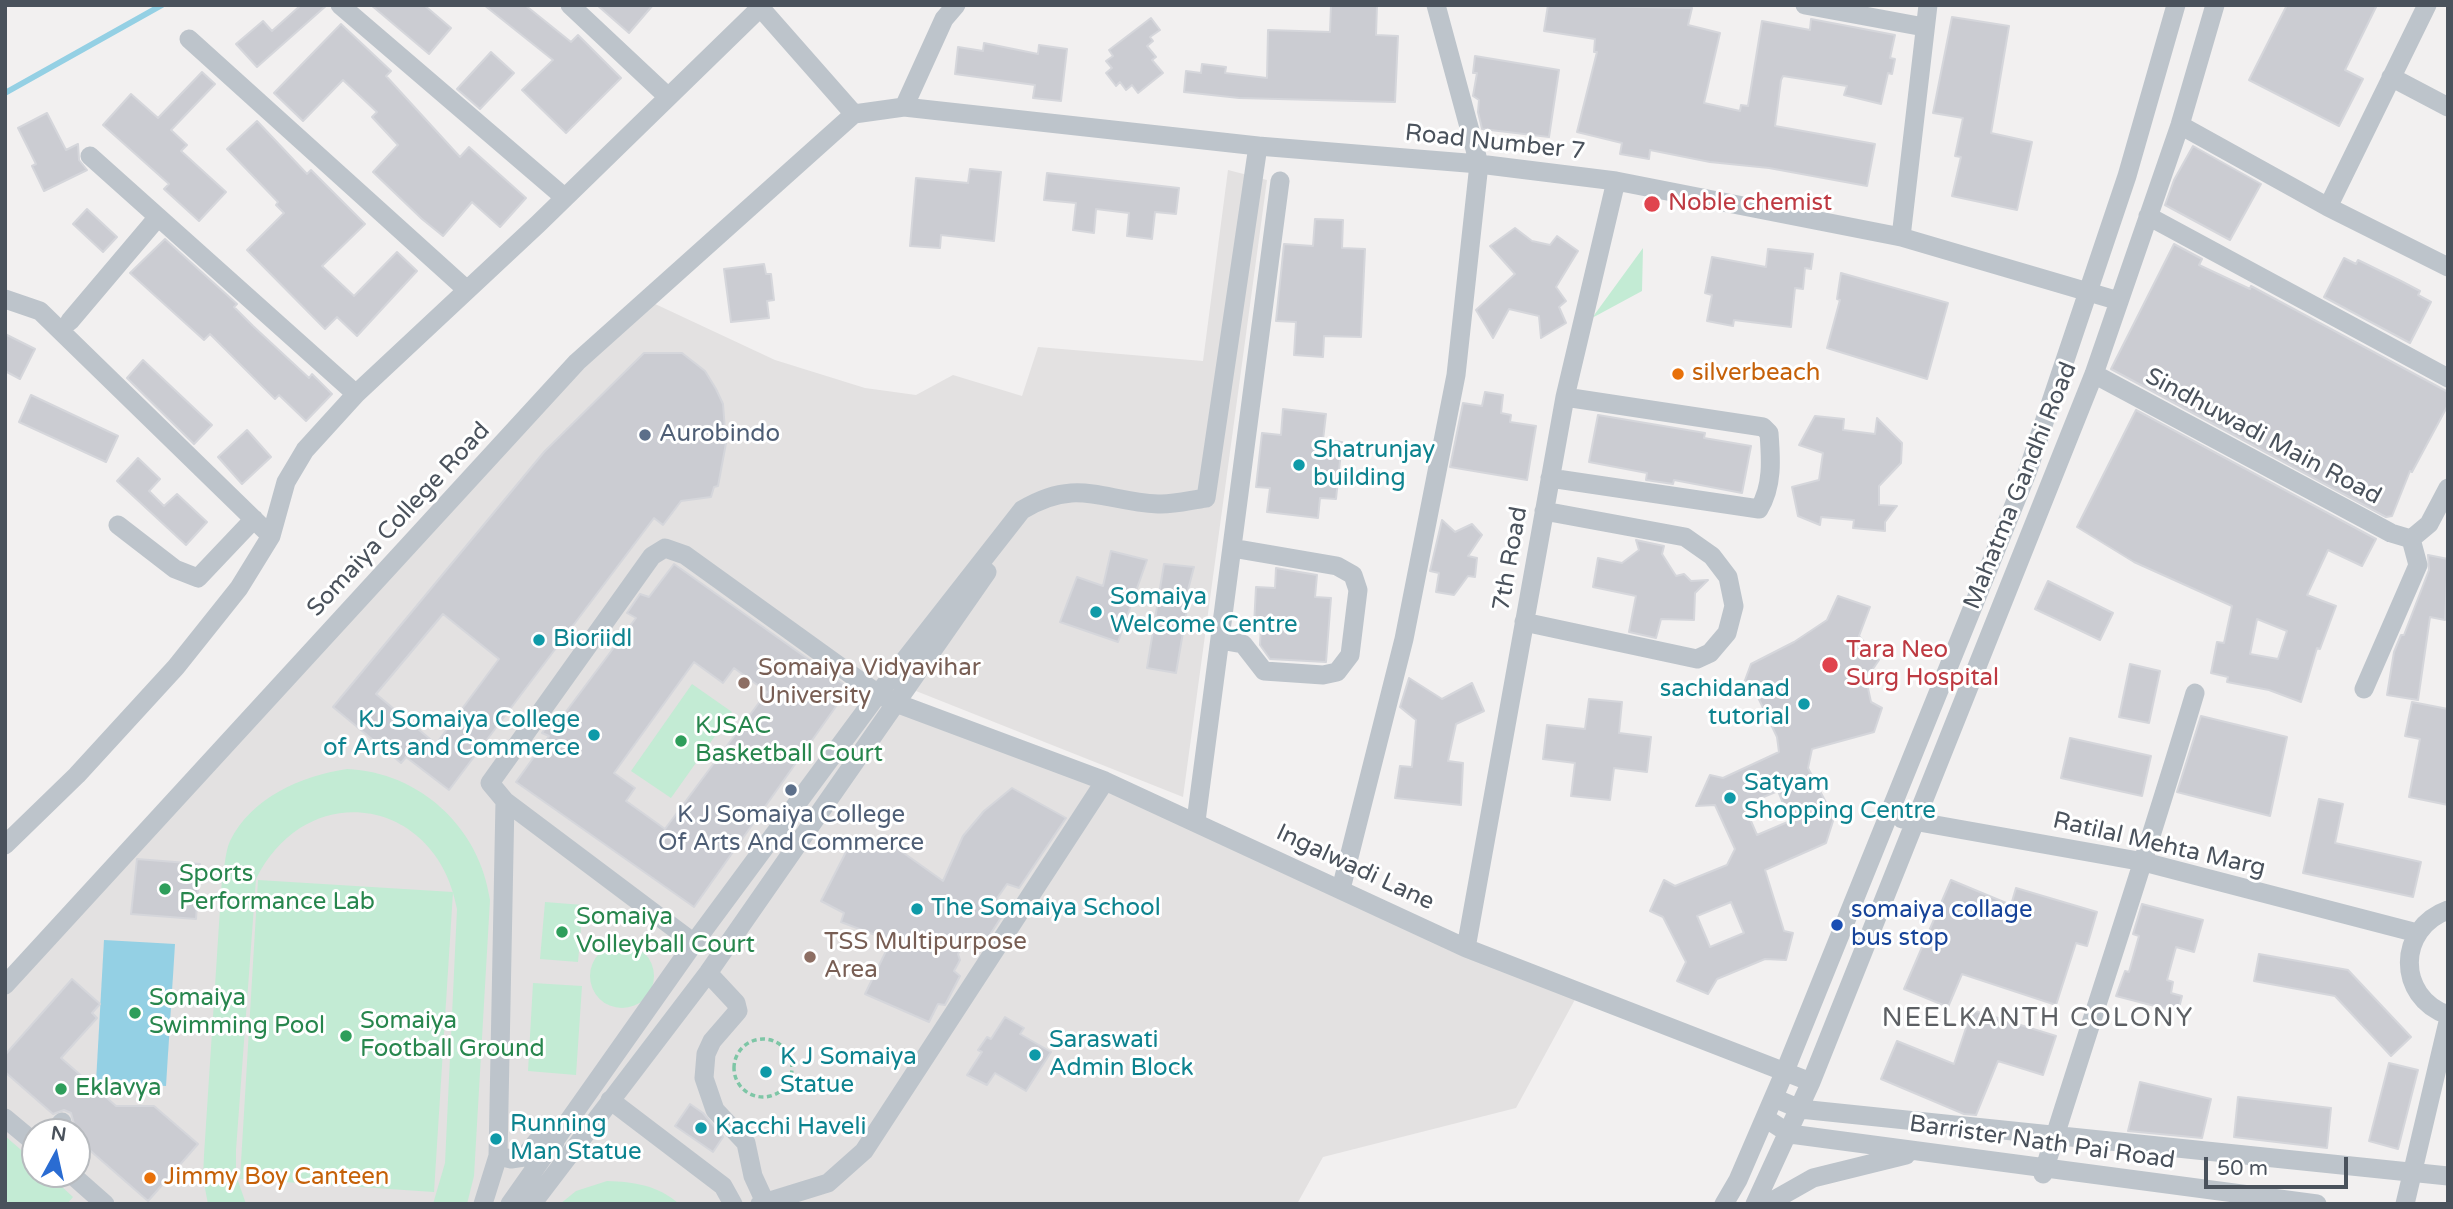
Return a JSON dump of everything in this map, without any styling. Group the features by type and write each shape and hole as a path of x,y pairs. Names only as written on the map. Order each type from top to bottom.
{"street":[{"path":"340,5 564,197"},
{"path":"570,5 667,96"},
{"path":"904,107 944,19 956,5"},
{"path":"1341,888 1404,639 1456,375 1479,164 1436,5"},
{"path":"1805,5 1924,27"},
{"path":"1901,237 1928,5"},
{"name":"Mahatma Gandhi Road","path":"1724,1204 1785,1071 2027,473 2145,119 2176,5"},
{"name":"Mahatma Gandhi Road","path":"1755,1204 1790,1134 2094,374 2180,125 2214,5"},
{"path":"2328,207 2427,5"},
{"path":"5,845 77,775 176,667 239,588 271,536 286,482 305,450 356,394 760,6 854,114"},
{"path":"188,39 467,290"},
{"path":"2391,77 2448,107"},
{"name":"Road Number 7","path":"854,114 904,107 1258,146 1479,164 1616,181 1901,237 2119,301"},
{"name":"Somaiya College Road","path":"5,985 577,362 854,114"},
{"path":"2180,125 2328,207 2448,267"},
{"path":"532,1204 708,973 893,701 1008,524 1021,510 1042,498 1076,491 1159,505 1206,498 1258,146"},
{"path":"90,156 356,394"},
{"path":"1196,821 1280,181"},
{"name":"7th Road","path":"1466,948 1564,397 1616,181"},
{"path":"2148,216 2448,378"},
{"path":"70,321 158,217"},
{"path":"5,299 40,312 271,536"},
{"name":"Sindhuwadi Main Road","path":"2094,374 2391,533 2411,540"},
{"path":"1550,478 1759,509 1766,498 1771,465 1769,433 1763,427 1564,397"},
{"path":"2364,689 2418,565 2411,540 2429,524 2448,488"},
{"path":"1524,622 1697,659 1710,653 1727,633 1734,606 1727,577 1712,556 1685,537 1544,511"},
{"path":"118,525 175,569 198,578 254,519"},
{"name":"Ingalwadi Lane","path":"505,801 492,788 493,775 652,556 665,548 685,555 893,701 1104,781 1196,821 1466,948 1811,1082"},
{"path":"1220,639 1243,644 1264,671 1323,675 1337,672 1350,655 1358,590 1353,575 1337,566 1232,548"},
{"path":"2044,1171 2098,997 2144,862 2195,693"},
{"path":"510,1204 694,943 893,701"},
{"path":"708,973 736,1003 738,1011 719,1032 706,1054 703,1068 705,1087 715,1110 746,1143 762,1203 828,1183 853,1164 875,1138 1104,781"},
{"path":"505,801 694,943"},
{"path":"483,1204 498,1156 505,801"},
{"name":"Ratilal Mehta Marg","path":"1888,817 2144,862 2417,933"},
{"path":"2448,911 2431,918 2417,933 2408,960 2414,987 2433,1008 2448,1015"},
{"path":"2405,1204 2448,1023"},
{"path":"1773,1098 1800,1109 2448,1176"},
{"path":"610,1100 723,1186 733,1204"},
{"path":"5,1118 21,1131"},
{"name":"Barrister Nath Pai Road","path":"1765,1118 1790,1134 2044,1171 2317,1204"},
{"path":"498,1156 512,1159 524,1157 543,1134 555,1142"},
{"path":"1767,1204 1813,1178 1921,1152"},
{"path":"87,1188 105,1204"}],"path":[{"path":"766,1039 787,1051 793,1068 791,1080 784,1090 761,1098 749,1094 740,1086 734,1063 743,1047 766,1039"}],"shaded area":[{"name":"Somaiya Vidyavihar University","path":"1228,170 1267,180 1183,797 916,691 905,706 1102,785 1578,994 1516,1108 1323,1157 1297,1204 5,1204 5,990 580,368 653,303 775,360 865,388 916,395 953,375 1022,396 1038,347 1203,361"}],"green space":[{"path":"1643,248 1642,291 1592,318"},
{"name":"KJSAC Basketball Court","path":"692,684 732,712 671,798 631,771"},
{"path":"347,769 374,773 399,781 422,793 460,828 474,850 484,874 490,900 474,1176 467,1204 433,1204 445,1163 457,909 445,871 424,843 398,823 368,813 337,814 306,824 278,846 256,879 236,1150 236,1175 246,1204 208,1204 203,1178 204,1155 222,878 228,845 251,812 280,791 312,777"},
{"name":"Somaiya Football Ground","path":"258,880 453,892 434,1192 240,1179"},
{"name":"Somaiya Volleyball Court","path":"545,902 583,905 578,962 540,959"},
{"path":"616,944 628,944 645,953 652,964 652,988 645,999 628,1008 616,1008 604,1003 595,994 590,982 590,970 595,958 604,949"},
{"path":"533,983 582,986 576,1075 528,1071"},
{"path":"5,1136 21,1150 21,1188 63,1188 73,1197 67,1204 5,1204"},
{"path":"607,1181 645,1186 663,1193 679,1204 560,1204 576,1191"}],"water":[{"name":"Somaiya Swimming Pool","path":"104,940 175,944 166,1086 96,1082"}],"building":[{"path":"301,5 327,5 257,67 236,44 263,21 272,31"},
{"path":"371,5 424,5 451,28 429,54"},
{"path":"484,5 525,5 571,42 578,35 621,78 566,133 522,90 553,60"},
{"path":"597,5 653,5 629,33"},
{"path":"1331,5 1377,5 1376,35 1398,36 1395,102 1239,98 1184,92 1186,71 1201,73 1202,64 1226,67 1225,73 1267,78 1268,30 1330,32"},
{"path":"1548,5 1692,8 1688,25 1720,33 1704,103 1740,111 1741,105 1748,106 1762,21 1810,30 1811,19 1895,35 1890,58 1895,59 1892,74 1888,73 1881,104 1844,95 1847,86 1783,76 1781,80 1775,126 1875,144 1867,186 1650,150 1649,159 1620,154 1622,143 1577,132 1597,52 1594,52 1595,39 1544,31"},
{"path":"2287,5 2377,5 2345,70 2363,79 2339,126 2249,80"},
{"path":"1952,17 2009,26 1991,133 2032,142 2017,210 1952,196 1961,157 1955,156 1963,118 1933,113"},
{"path":"1151,18 1160,30 1150,37 1153,41 1147,46 1156,57 1152,60 1163,73 1138,93 1132,85 1126,90 1120,82 1116,86 1106,73 1112,68 1106,61 1113,56 1109,50"},
{"path":"341,24 391,71 386,76 460,157 469,147 526,198 500,227 472,202 443,236 422,219 373,172 398,145 372,117 377,112 343,80 303,121 274,93"},
{"path":"984,43 1038,54 1039,45 1067,49 1061,101 1033,98 1035,85 955,74 958,47 983,51"},
{"path":"491,52 514,73 480,109 457,89"},
{"path":"1475,56 1559,70 1549,137 1482,129 1478,112 1479,100 1473,96 1477,73 1473,73"},
{"path":"202,72 215,84 171,130 187,145 181,151 226,192 199,221 164,189 169,184 103,125 131,94 158,118"},
{"path":"47,113 66,150 78,144 79,160 87,170 44,191 32,166 36,164 18,128"},
{"path":"257,121 307,174 311,170 365,224 322,266 354,296 397,252 417,271 357,336 337,317 325,329 247,250 284,213 276,205 278,202 227,149"},
{"path":"2193,146 2261,184 2230,240 2165,205 2174,180"},
{"path":"970,169 1001,172 994,241 941,235 940,248 910,246 916,178 968,183"},
{"path":"1047,173 1179,188 1176,214 1155,212 1152,239 1127,236 1129,213 1096,209 1094,233 1073,230 1076,203 1044,200"},
{"path":"87,209 117,237 103,252 73,224"},
{"path":"1315,219 1343,220 1342,248 1365,249 1361,337 1324,336 1323,357 1294,355 1296,322 1276,321 1284,244 1313,246"},
{"path":"1515,228 1532,241 1550,245 1557,236 1578,251 1556,287 1566,301 1559,307 1566,323 1541,338 1539,316 1509,309 1493,338 1476,310 1515,274 1490,246"},
{"path":"165,239 237,304 234,307 309,378 312,374 332,394 306,421 279,395 275,399 210,334 204,340 130,273"},
{"path":"2174,244 2202,259 2199,265 2250,289 2251,286 2448,392 2448,405 2412,472 2410,471 2392,516 2386,517 2111,369"},
{"path":"1768,249 1813,254 1811,269 1805,268 1803,289 1795,288 1791,327 1734,320 1733,326 1707,321 1712,295 1705,293 1712,257 1766,267"},
{"path":"2344,258 2356,264 2358,260 2401,281 2420,291 2418,295 2431,302 2410,343 2324,297"},
{"path":"764,264 766,274 771,274 774,300 767,301 769,318 731,322 724,269"},
{"path":"1841,273 1948,303 1927,379 1827,348 1840,300 1837,299"},
{"path":"5,334 35,349 20,379 5,371"},
{"path":"644,353 682,353 705,371 723,404 726,443 718,486 714,487 711,497 681,501 663,525 654,518 449,790 406,757 401,763 333,707 544,452","holes":["443,614 499,659 436,744 376,694"]},
{"path":"143,360 212,425 194,444 127,378"},
{"path":"1485,392 1503,395 1501,413 1511,415 1510,422 1536,426 1527,480 1450,467 1463,403 1482,406"},
{"path":"31,395 118,436 106,462 19,422"},
{"name":"Shatrunjay building","path":"1283,409 1326,414 1323,440 1342,442 1336,499 1320,498 1318,518 1267,512 1270,488 1256,487 1262,433 1281,435"},
{"path":"2136,410 2376,539 2362,566 2328,550 2307,595 2336,606 2320,649 2317,648 2301,702 2269,690 2227,682 2228,677 2211,673 2217,642 2224,643 2232,606 2134,562 2077,527","holes":["2257,619 2287,631 2278,659 2250,654"]},
{"path":"1598,415 1705,433 1704,438 1751,446 1742,493 1674,480 1673,484 1646,480 1647,473 1589,462"},
{"path":"1815,416 1844,419 1843,430 1875,434 1877,418 1902,443 1901,463 1879,486 1879,505 1897,506 1885,522 1885,531 1853,528 1854,520 1821,517 1820,525 1798,516 1792,487 1819,480 1823,453 1799,445"},
{"path":"247,430 271,457 242,484 218,457"},
{"path":"138,458 160,479 149,491 164,506 177,494 207,522 186,545 117,481"},
{"path":"1442,520 1455,532 1472,524 1482,535 1468,556 1477,558 1475,577 1468,576 1454,595 1436,592 1439,573 1430,571"},
{"path":"1636,540 1664,546 1662,554 1676,576 1684,574 1691,581 1708,580 1695,593 1694,620 1661,619 1656,638 1629,632 1636,596 1593,587 1598,558 1622,563 1639,550"},
{"name":"Somaiya Welcome Centre","path":"1111,551 1147,560 1118,642 1060,622 1077,577 1103,586"},
{"path":"2428,555 2448,559 2445,620 2430,617 2418,700 2387,695 2394,652 2401,635 2404,635 2429,570"},
{"name":"KJ Somaiya College of Arts and Commerce","path":"674,564 849,688 694,907 516,782 549,736 542,733 555,714 562,717 636,618 627,613 640,594 649,597","holes":["694,662 723,683 734,668 767,692 665,829 626,801 635,788 614,773"]},
{"path":"1164,564 1194,567 1183,609 1187,609 1176,673 1147,668"},
{"path":"1276,568 1317,575 1315,597 1331,598 1326,662 1270,659 1260,645 1261,625 1254,625 1256,587 1275,588"},
{"path":"2048,581 2113,613 2100,640 2035,609"},
{"name":"Satyam Shopping Centre","path":"1838,596 1870,607 1859,636 1879,660 1866,679 1871,702 1882,708 1874,732 1812,749 1808,768 1834,818 1826,843 1765,870 1784,931 1793,933 1786,960 1765,959 1717,979 1708,994 1677,981 1686,962 1663,917 1650,911 1664,880 1675,886 1727,865 1735,849 1715,805 1696,806 1710,775 1723,778 1779,752 1777,737 1754,689 1741,691 1751,664 1794,642 1827,620","holes":["1778,791 1790,821 1757,835 1744,805","1731,902 1744,933 1710,947 1697,916"]},
{"path":"2130,664 2160,671 2149,723 2119,717"},
{"path":"1409,678 1442,699 1472,683 1484,711 1456,724 1448,761 1463,763 1461,805 1395,798 1400,766 1412,767 1416,720 1400,707"},
{"path":"1589,699 1622,702 1619,733 1651,737 1647,772 1614,768 1610,800 1571,796 1575,763 1543,759 1547,725 1585,729"},
{"path":"2412,702 2448,709 2448,805 2409,797 2420,739 2405,736"},
{"path":"2201,716 2287,737 2270,816 2177,792"},
{"path":"2070,738 2151,756 2142,796 2061,778"},
{"name":"The Somaiya School","path":"1012,788 1066,818 1019,888 1007,884 993,904 1004,913 984,944 968,937 958,954 960,960 954,971 960,976 945,1005 938,1004 929,1022 865,994 891,941 841,922 844,913 821,901 849,846 872,842 886,849 891,844 943,881 963,836 984,811"},
{"path":"2319,799 2343,804 2335,843 2421,862 2413,897 2303,873"},
{"name":"Sports Performance Lab","path":"137,859 200,864 196,919 131,914"},
{"path":"1951,880 2011,905 2016,888 2097,912 2087,946 2076,943 2056,1005 1962,974 1948,1007 1904,989"},
{"path":"2142,904 2203,920 2194,952 2176,947 2167,980 2173,982 2171,993 2182,996 2178,1012 2116,996 2125,971 2129,972 2139,936 2133,934"},
{"path":"2259,954 2348,970 2411,1037 2391,1056 2335,996 2254,981"},
{"name":"Eklavya","path":"72,979 100,1004 92,1013 97,1018 61,1058 116,1106 154,1106 198,1144 148,1201 91,1151 91,1118 72,1118 71,1113 64,1110 53,1114 5,1072 5,1055"},
{"path":"1972,1010 2056,1036 2043,1075 1998,1061 1976,1115 1964,1114 1881,1079 1897,1041 1954,1064"},
{"name":"Saraswati Admin Block","path":"1005,1017 1024,1028 1020,1034 1051,1052 1026,1091 995,1073 987,1085 967,1075 982,1052 978,1050 987,1037 991,1039"},
{"path":"2389,1063 2418,1070 2398,1149 2369,1141"},
{"path":"2140,1082 2211,1099 2202,1138 2128,1131"},
{"path":"2238,1097 2331,1108 2327,1148 2234,1137"},
{"name":"Kacchi Haveli","path":"690,1104 703,1113 723,1137 713,1152 675,1126"}],"waterway":[{"path":"5,93 162,5"}],"place":[{"name":"Noble chemist","path":"1652,204"},
{"name":"silverbeach","path":"1678,374"},
{"name":"Aurobindo","path":"645,435"},
{"name":"Shatrunjay building","path":"1299,465"},
{"name":"Somaiya Welcome Centre","path":"1096,612"},
{"name":"Bioriidl","path":"539,640"},
{"name":"Tara Neo Surg Hospital","path":"1830,665"},
{"name":"Somaiya Vidyavihar University","path":"744,683"},
{"name":"sachidanad tutorial","path":"1804,704"},
{"name":"KJ Somaiya College of Arts and Commerce","path":"594,735"},
{"name":"KJSAC Basketball Court","path":"681,741"},
{"name":"K J Somaiya College Of Arts And Commerce","path":"791,790"},
{"name":"Satyam Shopping Centre","path":"1730,798"},
{"name":"Sports Performance Lab","path":"165,889"},
{"name":"The Somaiya School","path":"917,909"},
{"name":"somaiya collage bus stop","path":"1837,925"},
{"name":"Somaiya Volleyball Court","path":"562,932"},
{"name":"TSS Multipurpose Area","path":"810,957"},
{"name":"Somaiya Swimming Pool","path":"135,1013"},
{"name":"Somaiya Football Ground","path":"346,1036"},
{"name":"Saraswati Admin Block","path":"1035,1055"},
{"name":"K J Somaiya Statue","path":"766,1072"},
{"name":"Eklavya","path":"61,1089"},
{"name":"Kacchi Haveli","path":"701,1128"},
{"name":"Running Man Statue","path":"496,1139"},
{"name":"Jimmy Boy Canteen","path":"150,1178"}],"district":[{"name":"NEELKANTH COLONY","path":"2038,1019"}]}
